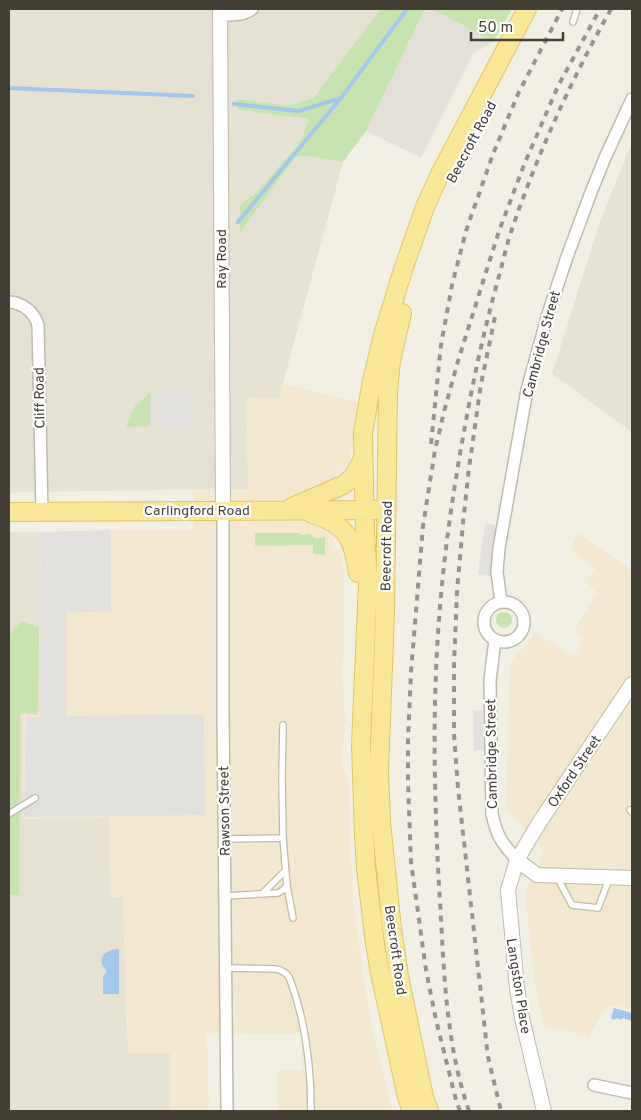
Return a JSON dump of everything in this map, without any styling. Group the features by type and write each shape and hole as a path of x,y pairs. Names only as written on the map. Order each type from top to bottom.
{"main road":[{"name":"Beecroft Road","path":"408,1107 380,973 366,868 361,752 368,583 363,433 367,404 384,335 403,270 425,207 439,176 527,9"},
{"name":"Beecroft Road","path":"429,1111 399,976 381,822 379,771 385,614 388,383 398,326 435,211 540,9"},
{"path":"284,510 343,485 353,477 362,461 363,447"},
{"path":"284,510 320,516 335,524 346,534 352,544 355,556 366,620"},
{"name":"Carlingford Road","path":"9,512 386,510"}],"street":[{"path":"220,12 237,15 252,9"},
{"name":"Ray Road","path":"220,12 222,510"},
{"name":"Cambridge Street","path":"501,602 497,572 499,548 527,390 566,256 604,160 632,99"},
{"name":"Cliff Road","path":"9,302 21,305 30,311 36,318 38,325 42,511"},
{"name":"Rawson Street","path":"222,510 227,1111"},
{"path":"501,602 514,604 519,608 524,619 522,631 513,640 507,642 495,640 486,631 484,625 486,612 490,607 501,602"},
{"name":"Cambridge Street","path":"495,640 490,680 492,814 494,826 499,837 517,860"},
{"name":"Oxford Street","path":"517,860 539,823 632,684"},
{"path":"517,860 537,874 632,878"},
{"name":"Langston Place","path":"517,860 508,890 517,988 524,1027 544,1111"},
{"path":"594,1084 632,1093"}],"lane":[{"path":"573,22 576,9"},
{"path":"283,725 283,838 287,886 293,918"},
{"path":"9,814 35,798"},
{"path":"225,839 283,838"},
{"path":"262,894 286,871"},
{"path":"557,876 572,905 598,908 610,878"},
{"path":"225,896 278,893 287,886"},
{"path":"226,968 276,969 282,970 289,977 305,1036 311,1087 311,1111"}],"shaded area":[{"path":"9,9 381,9 313,98 288,105 237,99 238,110 309,119 300,142 257,192 240,205 240,231 296,157 306,156 343,162 280,398 247,398 248,489 9,493"},
{"path":"425,9 433,9 493,42 473,54 421,158 366,131"},
{"path":"632,142 632,432 552,374 600,221"},
{"path":"283,383 360,403 349,464 337,475 334,547 341,552 344,575 343,677 345,720 342,762 345,775 349,780 353,897 363,977 372,1027 392,1111 277,1111 277,1070 302,1070 302,1034 207,1033 209,1111 170,1111 170,1053 128,1053 123,897 111,897 109,817 23,819 22,715 38,714 41,532 193,530 193,489 248,489 247,397 280,398"},
{"path":"151,392 191,393 191,427 150,427"},
{"path":"485,523 496,525 490,576 478,574"},
{"path":"111,530 111,611 66,613 66,716 204,714 205,815 24,817 26,717 62,716 39,716 41,532"},
{"path":"9,532 41,532 39,716 109,817 111,897 123,896 128,1053 170,1053 170,1111 9,1111"},
{"path":"578,533 632,570 632,1010 611,1005 601,1015 589,1037 544,1026 535,986 525,894 544,849 507,810 506,804 510,665 535,632 574,657 583,639 575,628 597,593 585,581 595,569 570,549"},
{"path":"473,710 482,710 484,750 474,750"}],"green space":[{"path":"381,9 425,9 366,131 343,162 306,156 296,157 240,232 240,205 257,192 300,142 309,119 238,110 236,99 288,105 313,98"},
{"path":"433,9 512,9 493,42"},
{"path":"151,392 150,426 126,427 135,406"},
{"path":"255,533 300,533 300,535 309,534 313,538 325,538 325,555 313,554 313,545 255,546"},
{"path":"501,612 507,612 512,617 510,626 501,628 496,623 496,617"},
{"path":"21,621 39,627 38,715 20,713 19,895 9,895 9,636"}],"water":[{"path":"119,949 119,994 103,994 103,976 106,970 103,966 102,958 106,952"},
{"path":"614,1008 632,1013 632,1021 623,1018 621,1020 617,1018 613,1020 611,1018"}],"waterway":[{"path":"238,222 341,98 407,9"},
{"path":"9,88 193,96"},
{"path":"234,104 299,111 341,98"}],"railway":[{"path":"431,444 441,345 452,285 466,231 493,154 518,94 562,9"},
{"path":"460,1111 436,1020 426,970 411,862 408,739 411,672 423,526 435,450 445,408 499,231 524,165 558,86 600,9"},
{"path":"469,1111 454,1056 446,1000 436,816 437,642 447,539 472,388 509,238 521,203 556,118 582,63 611,9"},
{"path":"495,317 481,384 463,523 457,591 454,734 458,788 488,1057 501,1111"}]}
